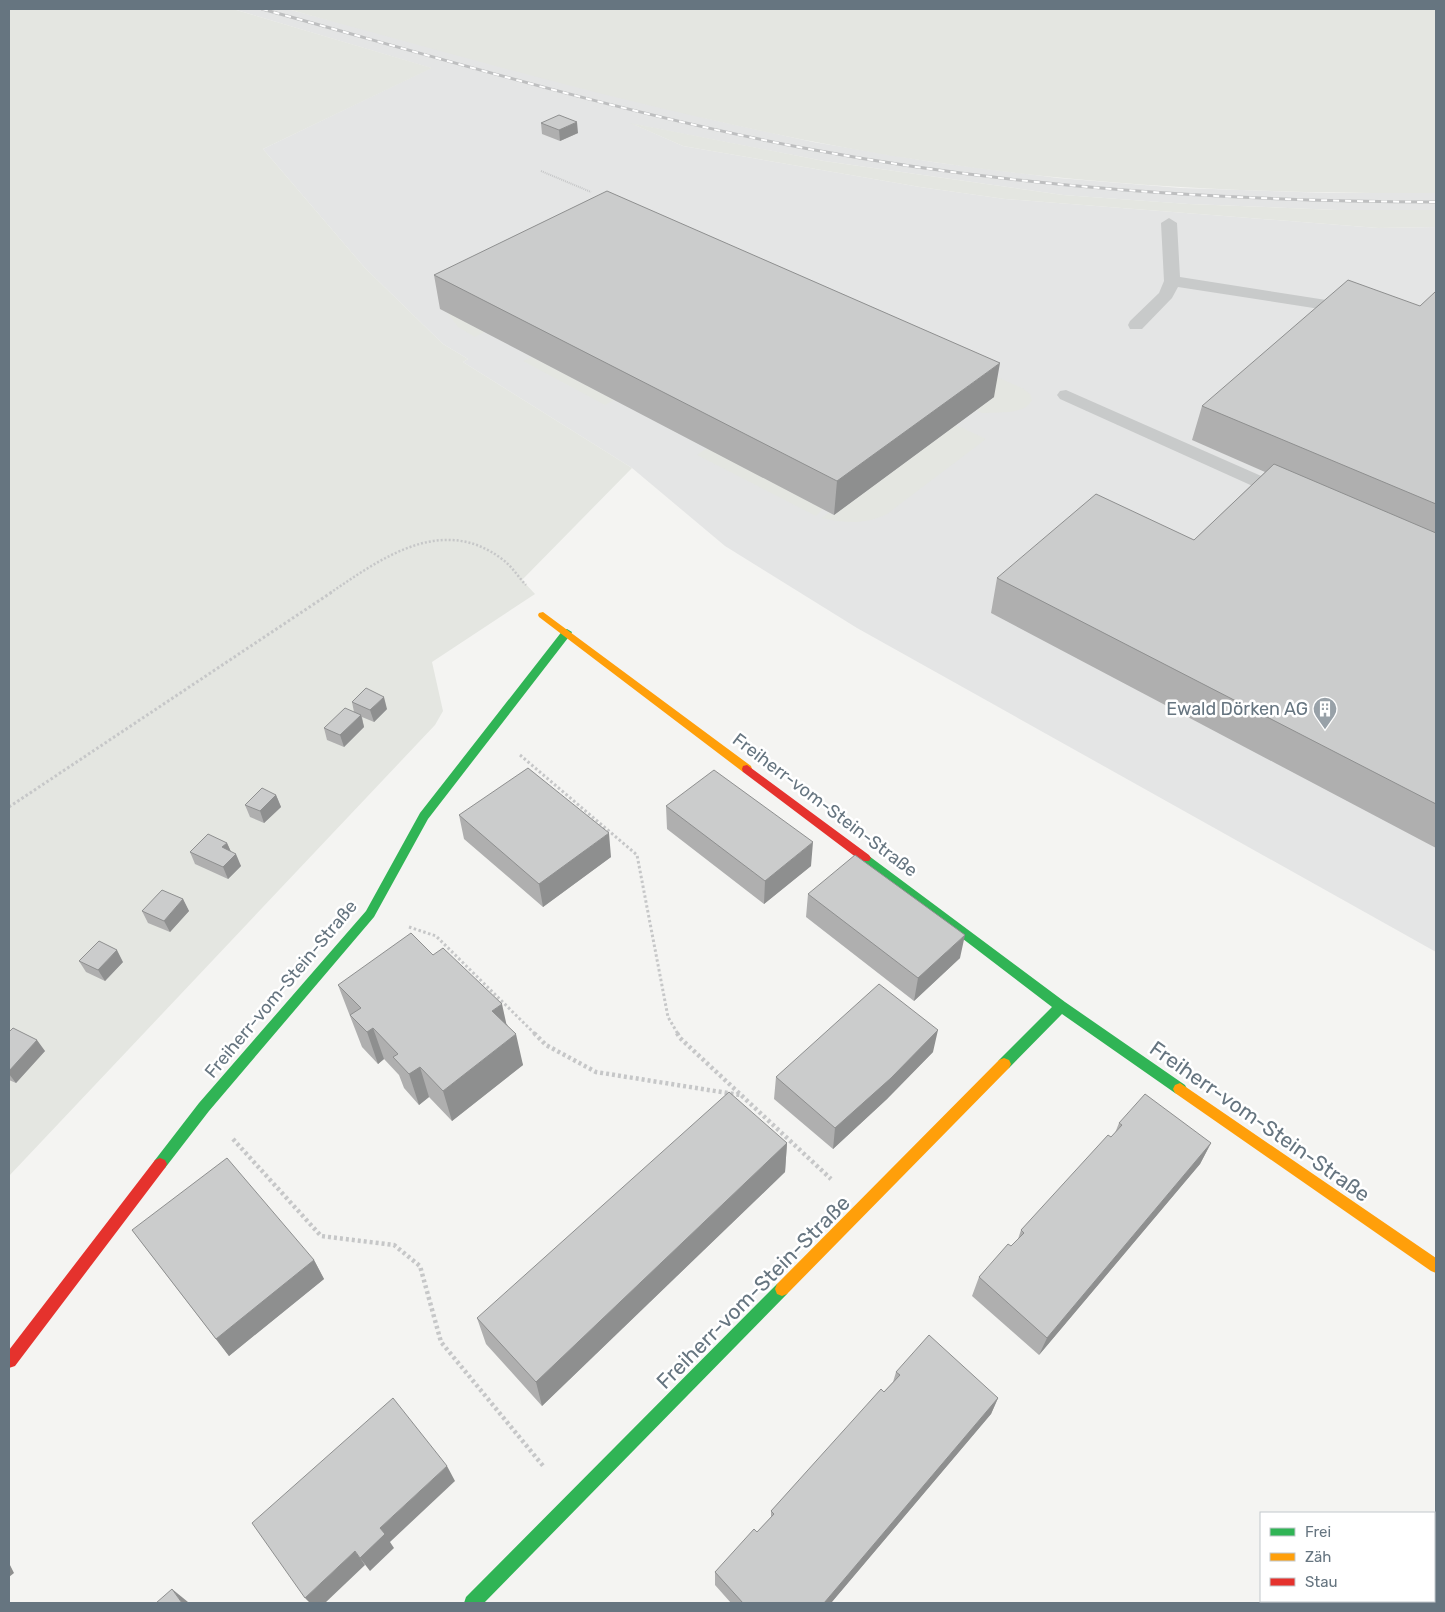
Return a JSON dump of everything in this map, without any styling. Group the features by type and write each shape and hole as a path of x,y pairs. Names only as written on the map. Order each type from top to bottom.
{"street":[{"name":"Freiherr-vom-Stein-Straße","path":"543,614 1062,1006 1436,1266"},
{"name":"Freiherr-vom-Stein-Straße","path":"10,1360 204,1107 370,914 424,816 567,632"},
{"name":"Freiherr-vom-Stein-Straße","path":"472,1603 1062,1006"}],"lane":[{"path":"1136,324 1166,295 1172,281 1169,223"},
{"path":"1172,281 1368,311"},
{"path":"1066,395 1300,501"}],"path":[{"path":"541,171 591,192"},
{"path":"9,807 381,559 405,547 428,541 446,540 471,543 502,559 535,594 543,614"},
{"path":"491,731 637,855 668,1017 680,1038 862,1208"},
{"path":"370,914 436,936 546,1045 596,1072 740,1095"},
{"path":"204,1107 321,1236 394,1245 420,1266 441,1342 573,1501"}],"shaded area":[{"path":"9,9 233,9 432,68 263,149 365,268 443,344 468,359 463,362 632,468 522,580 535,594 432,662 443,711 435,725 9,1176"},
{"path":"233,9 287,9 709,119 813,142 933,162 1058,178 1181,188 1328,193 1436,193 1436,210 1337,210 1189,204 1063,195 824,161 633,124 683,146 920,187 1005,199 1378,228 1436,227 1436,952 857,628 725,546 632,468 463,362 468,359 443,344 365,268 263,149 431,68"},
{"path":"287,9 1436,9 1436,193 1247,190 1121,183 996,171 851,149 689,115 608,95"},
{"path":"630,123 824,161 1063,195 1189,204 1337,210 1436,210 1436,227 1378,228 1005,199 920,187 683,146"},
{"path":"447,312 484,332 475,337 458,327"},
{"path":"532,357 614,400 605,405 523,361"},
{"path":"958,360 1022,388 1030,394 1032,400 1028,405 1017,410 982,413 977,410 994,397"},
{"path":"956,425 986,439 887,514 871,520 855,522 821,518 829,513 834,515"},
{"path":"707,448 823,509 816,516 697,455"}],"building":[{"path":"559,115 577,122 559,130 541,123"},
{"path":"607,191 1000,363 837,481 434,275"},
{"path":"1348,280 1420,306 1436,293 1436,504 1202,406"},
{"name":"Ewald Dörken AG","path":"1274,464 1436,533 1436,804 997,578 1096,494 1194,540"},
{"path":"366,688 384,697 370,710 352,702"},
{"path":"345,708 361,715 340,735 324,728"},
{"path":"528,768 609,833 539,884 459,815"},
{"path":"714,770 813,842 765,881 666,806"},
{"path":"262,788 276,795 260,811 245,805"},
{"path":"208,834 227,843 222,847 236,854 223,867 190,852"},
{"path":"855,855 965,935 918,978 808,894"},
{"path":"162,890 183,899 164,921 142,911"},
{"path":"411,933 433,955 443,948 502,1004 492,1011 516,1034 443,1091 420,1067 409,1074 393,1057 398,1054 373,1028 367,1032 350,1015 361,1008 338,985"},
{"path":"99,941 117,950 98,970 79,961"},
{"path":"879,984 938,1030 891,1078 835,1128 776,1077"},
{"path":"13,1028 37,1040 9,1071 9,1032"},
{"path":"729,1092 787,1143 536,1382 477,1318"},
{"path":"1145,1094 1211,1143 1047,1338 979,1277 1008,1244 1011,1246 1024,1233 1021,1230 1108,1135 1111,1137 1122,1125 1119,1123"},
{"path":"227,1158 314,1260 216,1339 132,1230"},
{"path":"929,1335 998,1398 824,1603 743,1603 715,1572 754,1529 757,1532 774,1514 771,1511 881,1389 884,1392 900,1375 896,1372"},
{"path":"393,1398 447,1466 380,1528 385,1534 360,1558 355,1551 305,1598 252,1523"},
{"path":"172,1589 182,1603 156,1603"}],"railway":[{"path":"262,9 602,103 740,135 887,162 965,174 1121,190 1279,199 1436,202"}],"traffic: fast":[{"path":"160,1164 204,1107 370,914 424,816 567,632"},
{"path":"865,858 1061,1006 1180,1089"},
{"path":"1004,1064 1061,1006"},
{"path":"472,1603 782,1289"}],"traffic: slow":[{"path":"543,615 747,769"},
{"path":"782,1289 1004,1064"},
{"path":"1180,1089 1436,1266"}],"traffic: jam":[{"path":"747,769 865,858"},
{"path":"10,1361 160,1164"}],"place":[{"name":"Ewald Dörken AG","path":"1325,730"}]}
